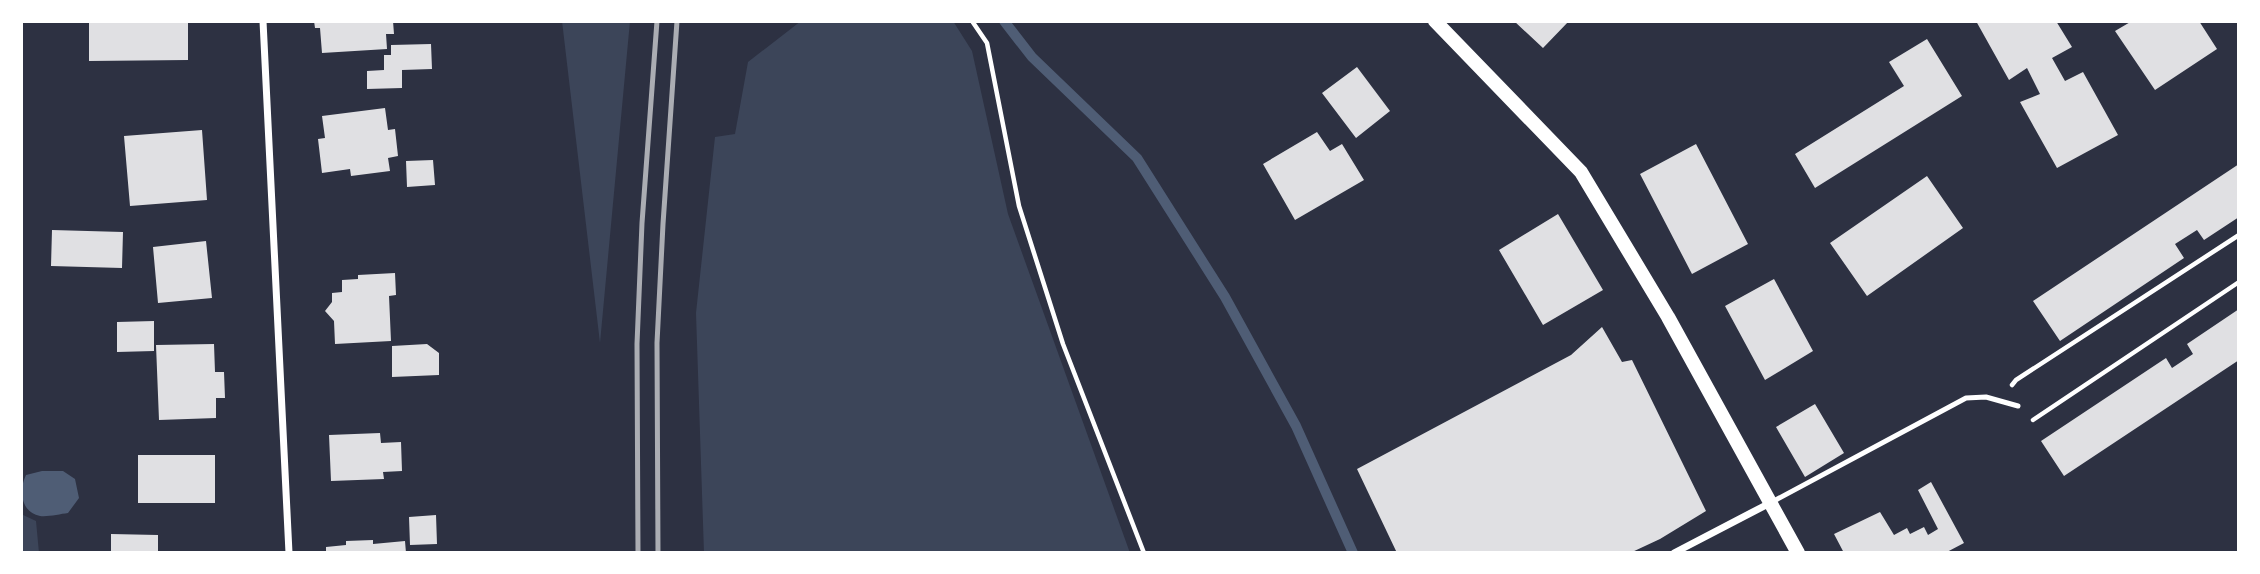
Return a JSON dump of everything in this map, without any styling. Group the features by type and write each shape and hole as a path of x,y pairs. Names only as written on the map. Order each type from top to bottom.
{"main road":[{"path":"1435,21 1581,172 1646,277 1798,553"}],"street":[{"path":"263,21 289,553"},
{"path":"1674,553 1771,503"}],"lane":[{"path":"1771,503 1966,398 1986,397 2018,406"}],"path":[{"path":"972,21 987,43 1019,206 1063,344 1144,553"},
{"path":"2016,380 2239,235"},
{"path":"2025,425 2239,282"}],"shaded area":[{"path":"562,21 630,21 600,343"},
{"path":"801,21 953,21 972,51 1008,214 1130,553 704,553 696,313 715,137 735,134 748,62"},
{"path":"42,471 63,471 75,479 79,498 68,513 40,516 28,510 22,493 26,475"},
{"path":"21,514 36,521 39,553 21,553"}],"building":[{"path":"89,21 188,21 188,60 89,61"},
{"path":"314,21 393,21 394,34 386,34 387,49 322,53 320,28 315,28"},
{"path":"1514,21 1569,21 1543,48"},
{"path":"1976,21 2056,21 2072,47 2052,58 2065,81 2083,72 2118,135 2057,168 2020,102 2040,94 2027,68 2009,80"},
{"path":"2132,21 2199,21 2217,49 2155,90 2115,31"},
{"path":"1927,39 1962,96 1815,188 1795,154 1904,86 1889,62"},
{"path":"431,44 432,69 402,70 402,88 367,89 367,71 384,70 384,55 391,55 391,45"},
{"path":"1357,67 1390,111 1356,138 1322,93"},
{"path":"385,108 388,130 395,129 398,156 388,158 390,171 351,176 350,169 322,173 318,139 325,138 322,116"},
{"path":"202,130 207,200 130,206 124,136"},
{"path":"1317,132 1330,151 1342,144 1364,180 1295,220 1263,164"},
{"path":"1696,144 1748,244 1692,274 1640,174"},
{"path":"433,160 435,185 407,187 406,161"},
{"path":"2239,164 2239,217 2204,240 2197,230 2175,244 2184,258 2060,341 2033,301"},
{"path":"1927,176 1963,228 1867,296 1830,243"},
{"path":"1558,214 1603,290 1543,325 1499,250"},
{"path":"52,230 123,232 122,268 51,266"},
{"path":"206,241 212,298 158,303 153,247"},
{"path":"395,273 396,295 389,296 391,341 335,344 334,321 325,311 332,302 332,293 342,292 342,280 358,279 358,275"},
{"path":"1774,279 1813,351 1765,380 1725,306"},
{"path":"2239,309 2239,360 2064,476 2041,441 2166,358 2172,368 2193,354 2187,344"},
{"path":"154,321 154,351 117,352 117,322"},
{"path":"1602,327 1622,362 1632,360 1706,511 1660,539 1630,553 1397,553 1357,469 1571,355"},
{"path":"214,344 215,372 224,372 225,398 216,398 216,418 159,420 156,345"},
{"path":"427,344 439,353 439,375 392,377 392,346"},
{"path":"1815,404 1844,453 1805,477 1776,427"},
{"path":"380,433 381,443 401,442 402,471 383,472 384,479 331,481 329,435"},
{"path":"138,455 215,455 215,503 138,503"},
{"path":"1931,482 1964,543 1945,553 1844,553 1834,534 1880,512 1894,535 1907,528 1910,534 1924,527 1928,535 1938,529 1918,490"},
{"path":"436,515 437,544 410,545 409,517"},
{"path":"111,534 158,535 158,553 111,551"},
{"path":"373,540 373,544 405,541 406,553 326,553 326,547 346,545 346,541"}],"waterway":[{"path":"1004,21 1032,57 1137,158 1225,297 1296,426 1353,553"}],"railway":[{"path":"638,553 637,344 642,223 657,21"},
{"path":"658,553 657,343 677,21"}]}
